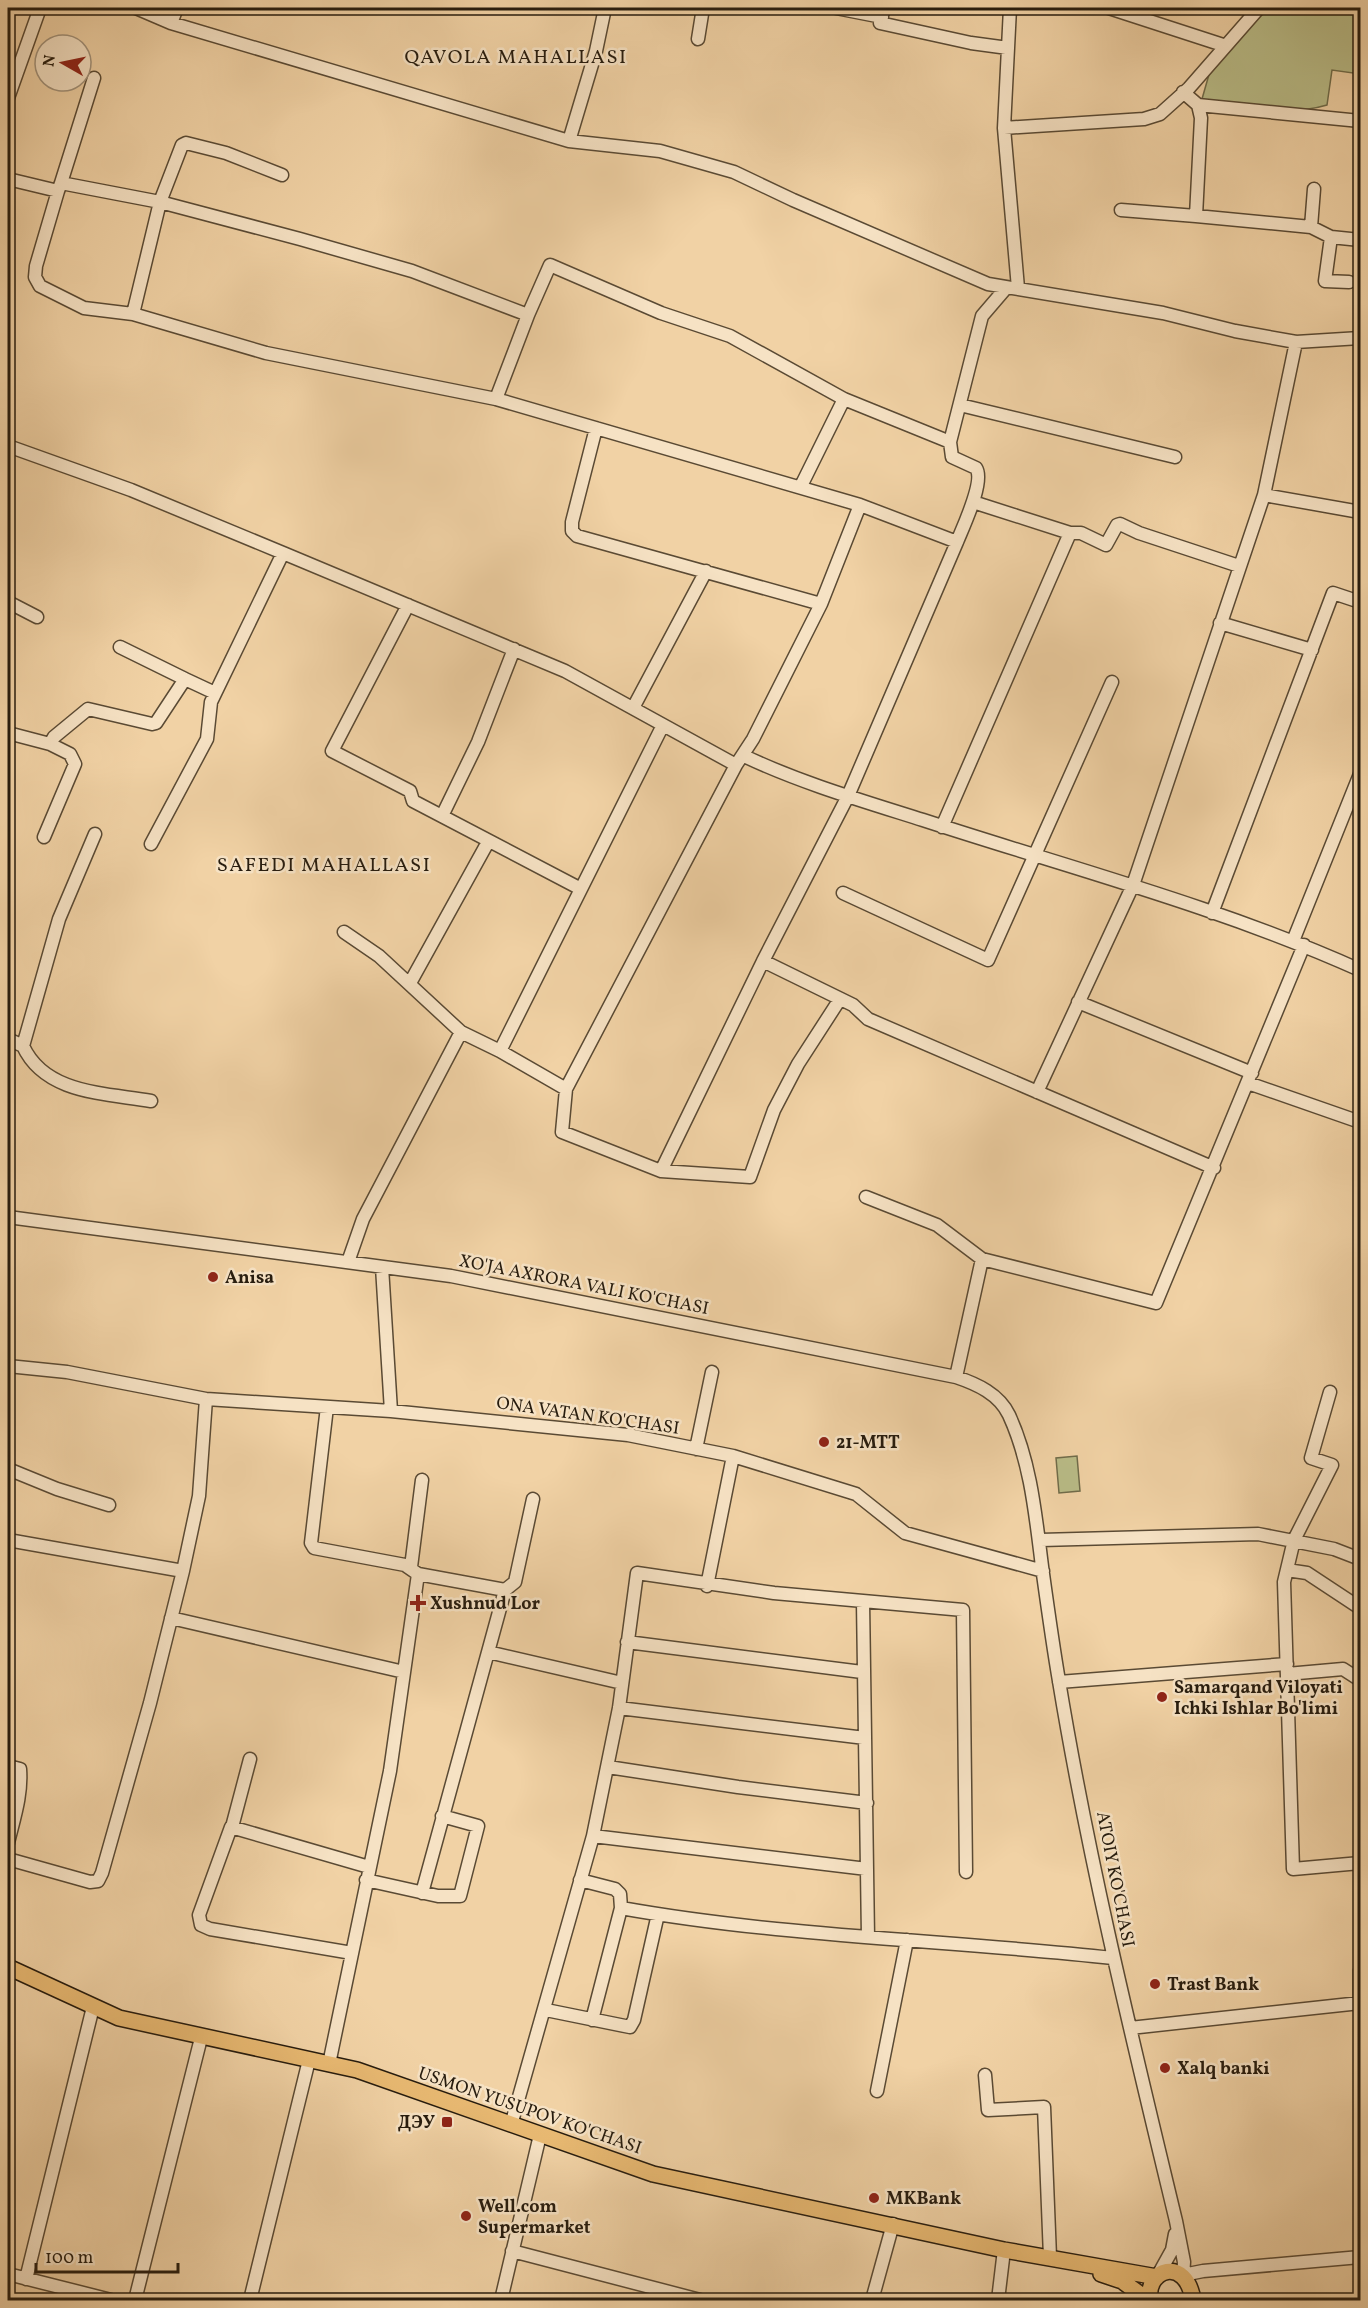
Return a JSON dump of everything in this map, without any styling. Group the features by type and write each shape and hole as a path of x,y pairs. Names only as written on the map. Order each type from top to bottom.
{"main road":[{"name":"USMON YUSUPOV KO'CHASI","path":"8,1967 119,2018 201,2038 357,2070 653,2174 893,2224 1004,2250 1157,2277 1169,2272 1183,2275"},
{"name":"USMON YUSUPOV KO'CHASI","path":"1050,2257 1122,2281 1149,2301"},
{"path":"1183,2275 1192,2289 1192,2300"},
{"path":"1149,2301 1151,2284 1157,2277"}],"street":[{"path":"8,98 40,8"},
{"path":"136,8 171,23 569,141 660,151 734,172 793,200 988,284 1163,313 1296,342 1360,338"},
{"path":"171,23 177,8"},
{"path":"569,141 596,51 605,8"},
{"path":"698,39 704,8"},
{"path":"836,8 883,12 880,23 971,44 1008,48"},
{"path":"661,1171 763,961 848,796 973,502 978,470 952,457 950,442 982,316 1012,288 1004,128 1010,8"},
{"path":"1109,8 1223,45"},
{"path":"1004,128 1144,119 1160,114 1259,8"},
{"path":"94,78 36,266 35,277 39,286 84,308 133,314 266,353 496,399 801,486 860,505 957,542"},
{"path":"1183,92 1198,105 1360,121"},
{"path":"1196,216 1201,118 1198,105"},
{"path":"133,314 160,202 178,150 186,143 226,153 282,175"},
{"path":"8,178 160,202 412,272 528,315"},
{"path":"1311,227 1314,189"},
{"path":"1121,210 1311,227 1330,237 1360,240"},
{"path":"1330,237 1325,280 1349,282"},
{"path":"496,399 550,265 662,313 730,336 844,399 950,442"},
{"path":"1037,1092 1133,885 1264,495 1296,342"},
{"path":"801,486 844,399"},
{"path":"960,405 1175,457"},
{"path":"596,428 572,531 577,536 821,604"},
{"path":"8,447 131,490 514,649 565,671 663,725 740,760 1035,857 1133,885 1299,943 1360,970"},
{"path":"1264,495 1360,512"},
{"path":"973,502 1070,533 1081,533 1106,545 1120,524 1139,533 1239,566"},
{"path":"840,999 798,1064 774,1110 750,1177 661,1171 562,1132 566,1089 821,604 860,505"},
{"path":"942,826 1070,533"},
{"path":"151,844 207,739 211,702 283,553"},
{"path":"633,708 706,571"},
{"path":"1212,913 1334,594 1360,602"},
{"path":"8,602 37,617"},
{"path":"408,605 332,751 410,791 413,801 581,889"},
{"path":"1220,623 1312,650"},
{"path":"120,647 215,693"},
{"path":"442,816 478,742 514,649"},
{"path":"50,744 54,737 88,709 156,723 185,679"},
{"path":"843,893 988,960 1112,682"},
{"path":"500,1052 663,725"},
{"path":"8,733 50,744 70,753 75,764 44,837"},
{"path":"867,1197 937,1225 982,1259 1156,1303 1250,1078 1360,774"},
{"path":"23,1046 59,919 95,834"},
{"path":"410,983 488,842"},
{"path":"344,932 379,956 461,1032 566,1089"},
{"path":"763,961 853,1005 868,1019 1214,1168"},
{"path":"1078,1002 1250,1078 1360,1122"},
{"path":"348,1262 363,1219 461,1032"},
{"path":"8,1039 23,1046 31,1062 52,1079 75,1088 151,1101"},
{"name":"XO'JA AXRORA VALI KO'CHASI","path":"8,1217 484,1282 956,1377 983,1388 1002,1403 1009,1415 1030,1480 1041,1540"},
{"path":"956,1377 982,1259"},
{"path":"382,1267 391,1411"},
{"name":"ONA VATAN KO'CHASI","path":"8,1366 67,1372 206,1399 391,1411 628,1435 733,1456 856,1494 905,1533 1043,1571"},
{"path":"696,1449 712,1372"},
{"path":"1330,1392 1311,1458 1332,1465 1294,1540 1284,1582 1293,1869 1360,1863"},
{"path":"8,1859 90,1882 98,1881 122,1811 183,1571 199,1496 206,1399"},
{"path":"327,1407 311,1543 314,1548 505,1590"},
{"path":"707,1586 733,1456"},
{"path":"8,1469 57,1489 109,1505"},
{"path":"329,2064 390,1771 404,1672 422,1480"},
{"path":"422,1893 441,1816 505,1590 515,1582 532,1498"},
{"path":"1041,1540 1258,1534 1334,1549 1360,1559"},
{"path":"8,1540 183,1571"},
{"name":"ATOIY KO'CHASI","path":"1041,1540 1043,1571 1059,1682 1113,1958 1176,2221 1184,2262 1183,2275"},
{"path":"1287,1570 1306,1573 1360,1608"},
{"path":"512,2125 593,1836 619,1708 637,1574 707,1586 963,1610 966,1872"},
{"path":"863,1602 862,1672 867,1803 868,1937"},
{"path":"171,1618 404,1672"},
{"path":"627,1642 862,1672"},
{"path":"488,1652 622,1683"},
{"path":"1059,1682 1287,1669 1343,1669 1360,1680"},
{"path":"619,1708 865,1738"},
{"path":"250,1758 232,1827 200,1915 201,1925 210,1929 352,1953"},
{"path":"8,1766 20,1769 19,1800 8,1843"},
{"path":"608,1767 738,1788 867,1803"},
{"path":"366,1880 422,1893 460,1896 478,1826 441,1816"},
{"path":"232,1827 369,1867"},
{"path":"593,1836 867,1869"},
{"path":"580,1880 615,1889 620,1894 621,1908 592,2020"},
{"path":"621,1908 868,1937 1113,1958"},
{"path":"546,2010 623,2027 630,2026 634,2020 658,1914"},
{"path":"877,2091 907,1940"},
{"path":"1130,2028 1360,2004 1360,1970"},
{"path":"26,2279 93,2007"},
{"path":"135,2301 201,2038"},
{"path":"250,2301 309,2060"},
{"path":"985,2075 988,2110 1044,2107 1050,2257"},
{"path":"501,2301 540,2135"},
{"name":"ATOIY KO'CHASI","path":"1157,2277 1172,2250 1176,2221"},
{"path":"872,2301 893,2224"},
{"path":"998,2301 1004,2250"},
{"path":"513,2251 700,2301"},
{"path":"1183,2275 1203,2271 1360,2257"},
{"path":"8,2274 111,2301"}],"green space":[{"path":"1268,8 1360,8 1360,74 1332,70 1327,105 1312,109 1280,111 1202,99 1212,64"},
{"path":"1077,1456 1080,1491 1059,1493 1056,1458"}],"place":[{"name":"Anisa","path":"213,1277"},
{"name":"21-MTT","path":"824,1442"},
{"name":"Xushnud Lor","path":"418,1603"},
{"name":"Samarqand Viloyati Ichki Ishlar Bo'limi","path":"1162,1697"},
{"name":"Trast Bank","path":"1155,1984"},
{"name":"Xalq banki","path":"1165,2068"},
{"name":"ДЭУ","path":"447,2122"},
{"name":"MKBank","path":"874,2198"},
{"name":"Well.com Supermarket","path":"466,2216"}],"district":[{"name":"QAVOLA MAHALLASI","path":"516,56"},
{"name":"SAFEDI MAHALLASI","path":"324,864"}]}
